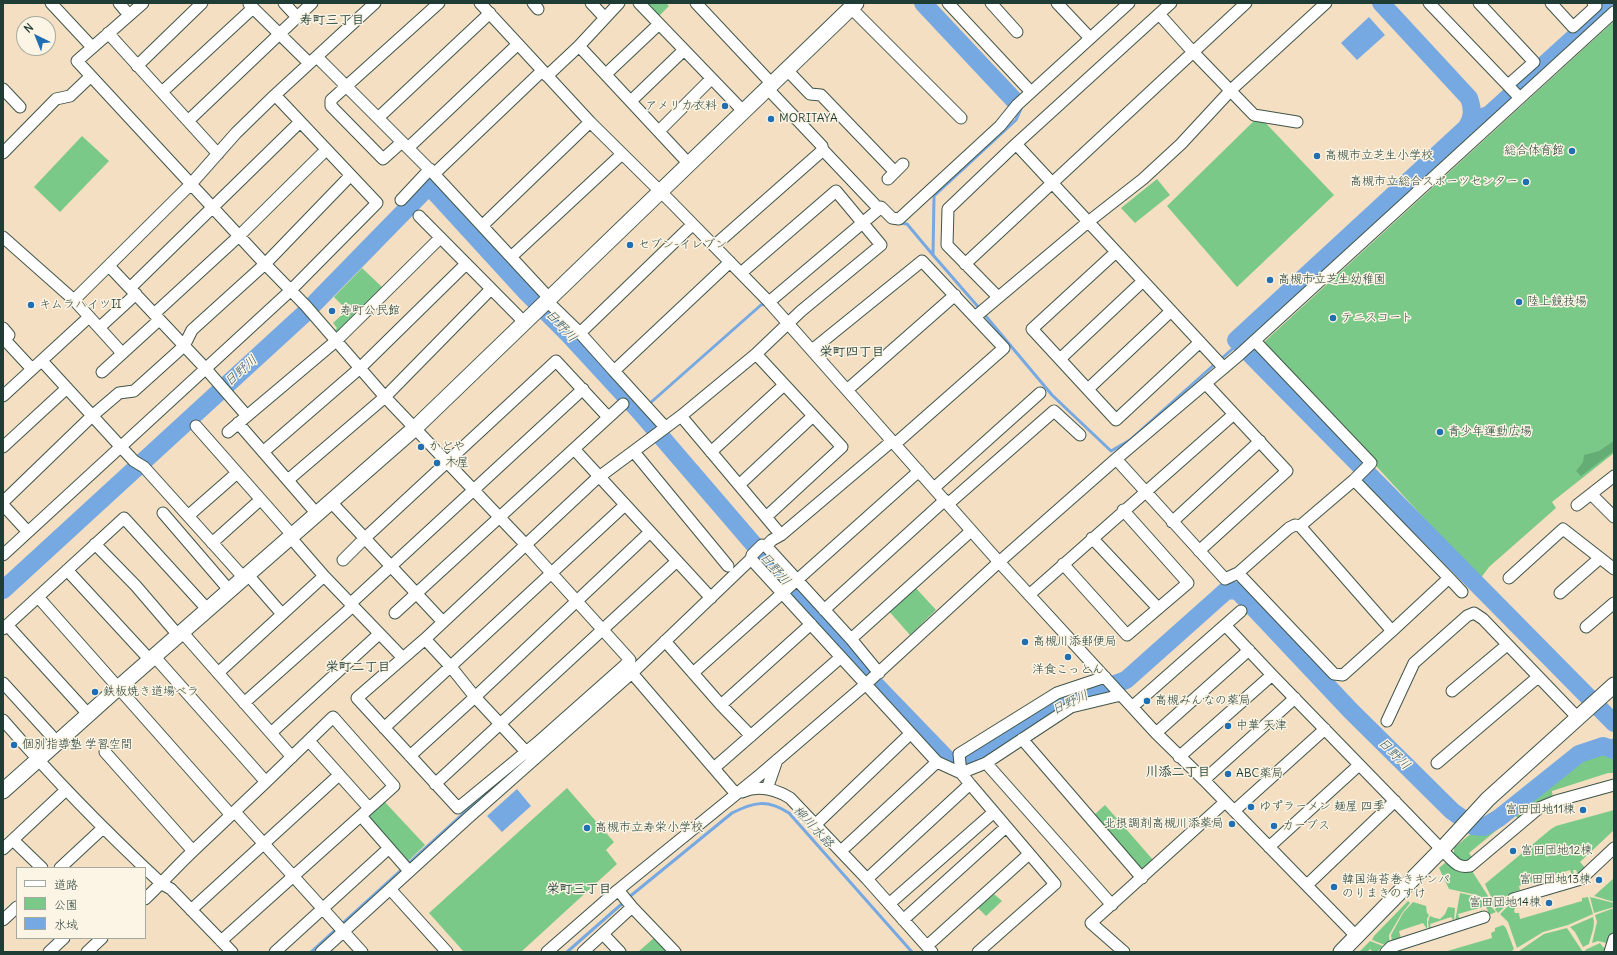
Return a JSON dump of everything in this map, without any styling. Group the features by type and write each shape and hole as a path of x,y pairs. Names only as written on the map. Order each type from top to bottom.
{"street":[{"path":"51,3 92,47"},
{"path":"118,3 129,15"},
{"path":"143,3 77,61 290,291 306,306 385,397 500,517 630,660 628,669 534,760 406,868 390,889 321,952"},
{"path":"137,66 202,3"},
{"path":"284,3 297,17"},
{"path":"188,121 312,3"},
{"path":"74,300 192,184 236,133 375,3"},
{"path":"439,3 331,100 331,106 383,159 405,145 518,44"},
{"path":"480,3 590,122 769,302 971,531 1156,733 1204,780 1357,937"},
{"path":"591,3 605,18"},
{"path":"400,200 545,73 579,46 619,3"},
{"path":"639,3 743,111"},
{"path":"696,3 822,146 823,150 879,209 881,207 892,218 899,219 1000,126 1017,105 1129,3"},
{"path":"948,3 1031,92"},
{"path":"991,3 1017,32"},
{"path":"1057,3 1090,38"},
{"path":"998,297 946,245 948,209 1016,144 1170,3"},
{"path":"965,264 1246,3"},
{"path":"975,317 1088,222 1143,179 1181,144 1231,90 1326,3"},
{"path":"1429,3 1514,91"},
{"path":"1479,3 1534,62 1514,91"},
{"path":"1550,3 1573,27 1591,8 1600,25"},
{"path":"162,92 250,5 280,33 347,86 432,172 483,225 548,300 665,427"},
{"path":"3,791 88,714 415,428 853,5 962,118"},
{"path":"547,952 618,890 778,760 867,684 999,562 1116,459 1239,355 1514,91 1600,25 1614,12"},
{"path":"378,118 490,13"},
{"path":"1159,14 1193,52 1254,115 1297,122"},
{"path":"606,74 659,24"},
{"path":"108,33 218,154"},
{"path":"579,46 689,164"},
{"path":"631,101 684,50"},
{"path":"787,70 810,94 821,95 842,124 891,176 903,164"},
{"path":"3,152 56,99 70,96 91,76"},
{"path":"659,131 711,78"},
{"path":"3,89 20,107"},
{"path":"3,555 290,291 377,203 275,95"},
{"path":"100,327 213,208 300,122"},
{"path":"483,225 590,122"},
{"path":"1016,144 1224,368"},
{"path":"102,372 326,150"},
{"path":"714,246 823,150"},
{"path":"511,257 622,154"},
{"path":"3,502 92,416 119,394 134,391 184,346 192,330 265,264 350,176"},
{"path":"741,273 836,191 881,245 756,354 681,416 599,477 525,544 425,639 357,698 458,808 526,751 665,641 751,559 752,555 762,545 766,546 772,540 781,536 1004,348 922,262 812,350"},
{"path":"769,302 879,209"},
{"path":"419,216 524,323"},
{"path":"580,333 692,225"},
{"path":"3,236 74,300 122,353"},
{"path":"228,432 336,341 440,238"},
{"path":"1116,252 1032,329 1116,420 1200,342"},
{"path":"614,371 730,262"},
{"path":"263,452 360,368 466,264"},
{"path":"109,266 206,369 226,394 247,416"},
{"path":"1060,359 1143,281"},
{"path":"288,480 385,397 491,289"},
{"path":"847,390 955,295"},
{"path":"1088,389 1171,311"},
{"path":"3,396 89,317"},
{"path":"3,328 9,335 4,340 32,369"},
{"path":"1252,343 1371,463 1356,478 1300,526"},
{"path":"756,354 842,447 766,517"},
{"path":"42,361 134,461 144,467 212,543 282,614"},
{"path":"342,560 556,361 608,417"},
{"path":"1199,551 1287,470 1206,384"},
{"path":"711,452 784,385"},
{"path":"3,447 67,388"},
{"path":"244,703 352,605 391,566 583,389"},
{"path":"934,488 1040,393"},
{"path":"395,613 623,404"},
{"path":"824,610 946,502 1054,411 1080,435"},
{"path":"1029,595 1144,491 1234,414"},
{"path":"681,416 781,536"},
{"path":"739,485 813,416"},
{"path":"238,423 317,514"},
{"path":"196,426 324,576 403,658"},
{"path":"1172,522 1260,442"},
{"path":"574,449 711,598"},
{"path":"634,452 728,566"},
{"path":"1116,459 1225,579 1238,573 1289,528 1295,525 1300,526 1392,631"},
{"path":"693,673 919,471"},
{"path":"188,516 237,473"},
{"path":"1577,505 1614,476"},
{"path":"1356,478 1462,592"},
{"path":"1592,494 1614,516"},
{"path":"212,543 260,500"},
{"path":"331,502 443,622"},
{"path":"384,728 625,504"},
{"path":"3,505 28,532"},
{"path":"1063,564 1127,635 1188,583 1124,510"},
{"path":"163,513 230,590"},
{"path":"88,714 5,627 124,518 208,610"},
{"path":"1509,578 1563,529 1614,569"},
{"path":"851,639 971,531"},
{"path":"410,756 475,697 650,532"},
{"path":"1092,538 1158,608"},
{"path":"95,544 218,673 292,757"},
{"path":"766,546 851,639 878,674"},
{"path":"1560,593 1600,558"},
{"path":"751,559 937,762 961,773 1055,884 978,952"},
{"path":"435,784 677,561"},
{"path":"67,570 152,658 266,782"},
{"path":"1238,573 1334,674 1343,675 1449,578"},
{"path":"218,673 324,576"},
{"path":"38,597 118,688 233,814 293,875 362,952"},
{"path":"1586,627 1614,603"},
{"path":"1132,707 1241,611"},
{"path":"1387,721 1414,663 1467,616 1474,614 1483,619 1578,718"},
{"path":"721,705 811,624"},
{"path":"1225,624 1272,675 1442,849 1462,867 1470,866 1539,808 1556,801 1614,785"},
{"path":"271,733 379,634"},
{"path":"425,639 451,667 475,697 534,760"},
{"path":"665,641 721,705 751,736"},
{"path":"1452,691 1507,645"},
{"path":"1156,733 1249,650"},
{"path":"714,768 841,657"},
{"path":"628,669 736,794"},
{"path":"1179,757 1272,675"},
{"path":"961,773 959,754 1057,693 1104,677"},
{"path":"1437,763 1538,677"},
{"path":"3,683 57,742"},
{"path":"1341,952 1442,849 1488,799 1614,685"},
{"path":"961,773 986,763 1071,707 1121,695"},
{"path":"1204,780 1295,698"},
{"path":"1045,700 1055,717"},
{"path":"146,898 333,717 394,786 221,941"},
{"path":"3,720 37,760 143,867"},
{"path":"1234,811 1325,729"},
{"path":"816,824 910,734"},
{"path":"1022,739 1142,878"},
{"path":"309,741 369,808"},
{"path":"105,752 193,851"},
{"path":"767,789 778,760"},
{"path":"841,851 937,762"},
{"path":"986,763 1112,905"},
{"path":"1269,847 1359,764"},
{"path":"191,910 339,775"},
{"path":"867,879 970,784"},
{"path":"736,794 746,790 758,788 780,792 790,798 867,879 929,949 1029,854"},
{"path":"3,848 66,790"},
{"path":"1307,885 1395,801"},
{"path":"1124,952 1091,923 1225,802"},
{"path":"889,904 994,812"},
{"path":"361,816 406,868"},
{"path":"903,920 1006,827"},
{"path":"61,867 103,828"},
{"path":"13,840 41,867"},
{"path":"1513,899 1581,879 1614,848"},
{"path":"275,952 388,849"},
{"path":"146,870 162,884 171,889 232,952"},
{"path":"390,889 447,952"},
{"path":"618,890 675,952"},
{"path":"582,952 632,907"},
{"path":"3,920 16,908"},
{"path":"1386,952 1391,947 1484,917"},
{"path":"603,934 620,952"},
{"path":"49,952 63,939"},
{"path":"87,952 101,939"},
{"path":"1610,952 1614,940"}],"green space":[{"path":"644,3 666,3 669,6 658,17"},
{"name":"高槻市立総合スポーツセンター","path":"1614,21 1614,453 1552,502 1556,508 1489,567 1480,579 1263,343"},
{"path":"1259,116 1334,195 1237,287 1167,206"},
{"path":"82,136 109,161 60,212 34,187"},
{"path":"1157,179 1170,195 1135,223 1121,208"},
{"path":"362,268 382,287 382,290 339,333 335,333 334,332 337,328 333,323 347,310 334,297"},
{"path":"1614,441 1614,451 1581,476 1576,471 1583,462 1584,455 1599,451"},
{"path":"914,586 936,610 910,635 887,609"},
{"path":"1601,750 1614,754 1614,773 1608,773 1552,791 1553,799 1520,821 1515,815 1469,853 1473,859 1468,862 1459,860 1454,855 1454,848 1475,830 1495,828 1578,761 1589,754"},
{"path":"567,788 614,842 606,850 617,864 521,952 464,952 429,913"},
{"path":"383,800 425,845 406,863 367,820 367,814"},
{"path":"1105,805 1154,861 1145,870 1140,870 1094,815"},
{"path":"1614,810 1614,830 1580,862 1587,870 1579,877 1576,870 1573,870 1574,875 1572,876 1570,870 1519,886 1520,890 1513,892 1513,895 1492,899 1485,884 1551,829 1556,826"},
{"path":"1446,862 1458,870 1464,872 1472,871 1488,896 1489,902 1477,895 1449,889 1439,868"},
{"path":"1614,878 1614,902 1594,896"},
{"path":"1460,893 1480,899 1496,912 1489,915 1486,906 1458,914 1460,921 1455,922"},
{"path":"994,894 1002,901 986,916 978,908"},
{"path":"1588,897 1593,914 1568,925 1543,932 1517,948 1508,922 1500,914 1510,904 1515,902 1516,907 1514,910 1515,913 1519,913 1520,919 1582,901 1582,898"},
{"path":"1590,897 1614,903 1614,907 1594,913"},
{"path":"1512,900 1498,913 1491,904 1491,901"},
{"path":"1408,901 1410,903 1402,913 1389,935 1390,947 1372,940 1374,936"},
{"path":"1413,902 1426,906 1427,913 1429,915 1427,919 1427,929 1423,923 1399,931 1401,938 1392,942 1391,935 1403,913"},
{"path":"1448,907 1455,908 1454,921 1451,917 1430,924 1431,928 1429,929 1428,922 1430,916 1440,919 1445,914"},
{"path":"1614,908 1614,931 1610,944 1598,941 1592,943 1597,922 1595,915"},
{"path":"1593,917 1594,927 1589,944 1583,947 1575,932 1570,927"},
{"path":"1503,925 1506,928 1514,949 1511,952 1444,952 1492,938 1491,933 1495,931 1495,928"},
{"path":"1567,928 1583,952 1519,951 1544,934"},
{"path":"655,937 669,952 638,952"},
{"path":"1370,941 1383,946 1377,952 1373,952 1370,949 1367,952 1359,952"},
{"path":"1600,943 1603,947 1608,949 1607,952 1586,952 1585,950"}],"water":[{"path":"1369,17 1385,35 1357,60 1341,43"},
{"path":"1608,713 1614,719 1614,733 1601,718"},
{"path":"1614,736 1614,752 1604,749 1594,751 1591,742 1612,739"},
{"path":"517,789 531,806 502,832 487,816"}],"waterway":[{"path":"923,3 1014,100"},
{"path":"1381,3 1469,98 1472,113 1469,123 1467,127 1236,340 1614,723"},
{"path":"1467,127 1475,120 1490,114 1612,3"},
{"path":"980,309 933,255 934,196 1016,120 1021,109 1014,100"},
{"name":"日野川","path":"3,590 304,314 429,186 526,292 569,335 640,412 866,675 948,760 961,763 973,759 1066,702 1126,680 1227,590 1238,591 1350,710 1452,811 1473,826 1484,827 1499,818 1579,754 1603,746 1614,750"},
{"path":"900,223 907,224 933,255"},
{"path":"640,412 761,305 766,304"},
{"path":"984,314 1052,395 1111,451 1130,440 1216,363"},
{"path":"1220,360 1239,343"},
{"path":"311,952 499,781"},
{"name":"柳川水路","path":"628,898 732,813 754,804 767,804 789,813 912,952"},
{"name":"柳川水路","path":"567,952 624,902"}],"place":[{"name":"アメリカ衣料","path":"725,106"},
{"name":"MORITAYA","path":"771,119"},
{"name":"総合体育館","path":"1572,151"},
{"name":"高槻市立芝生小学校","path":"1317,156"},
{"name":"高槻市立総合スポーツセンター","path":"1526,182"},
{"name":"セブン-イレブン","path":"630,245"},
{"name":"高槻市立芝生幼稚園","path":"1270,280"},
{"name":"陸上競技場","path":"1519,302"},
{"name":"キムラハイツII","path":"31,305"},
{"name":"寿町公民館","path":"332,311"},
{"name":"テニスコート","path":"1333,318"},
{"name":"青少年運動広場","path":"1440,432"},
{"name":"かどや","path":"421,447"},
{"name":"木屋","path":"437,463"},
{"name":"高槻川添郵便局","path":"1025,642"},
{"name":"洋食こっとん","path":"1068,657"},
{"name":"鉄板焼き道場ベラ","path":"95,692"},
{"name":"高槻みんなの薬局","path":"1147,701"},
{"name":"中華 天津","path":"1228,726"},
{"name":"個別指導塾 学習空間","path":"14,745"},
{"name":"ABC薬局","path":"1228,774"},
{"name":"ゆずラーメン 麺屋 四季","path":"1251,807"},
{"name":"富田団地11棟","path":"1583,810"},
{"name":"北摂調剤高槻川添薬局","path":"1232,824"},
{"name":"カーブス","path":"1274,826"},
{"name":"高槻市立寿栄小学校","path":"587,828"},
{"name":"富田団地12棟","path":"1513,851"},
{"name":"富田団地13棟","path":"1599,880"},
{"name":"韓国海苔巻きキンパ のりまきのすけ","path":"1334,887"},
{"name":"富田団地14棟","path":"1549,903"}],"district":[{"name":"寿町三丁目","path":"332,20"},
{"name":"栄町四丁目","path":"852,352"},
{"name":"栄町二丁目","path":"358,667"},
{"name":"川添二丁目","path":"1178,772"},
{"name":"栄町三丁目","path":"579,889"}]}
